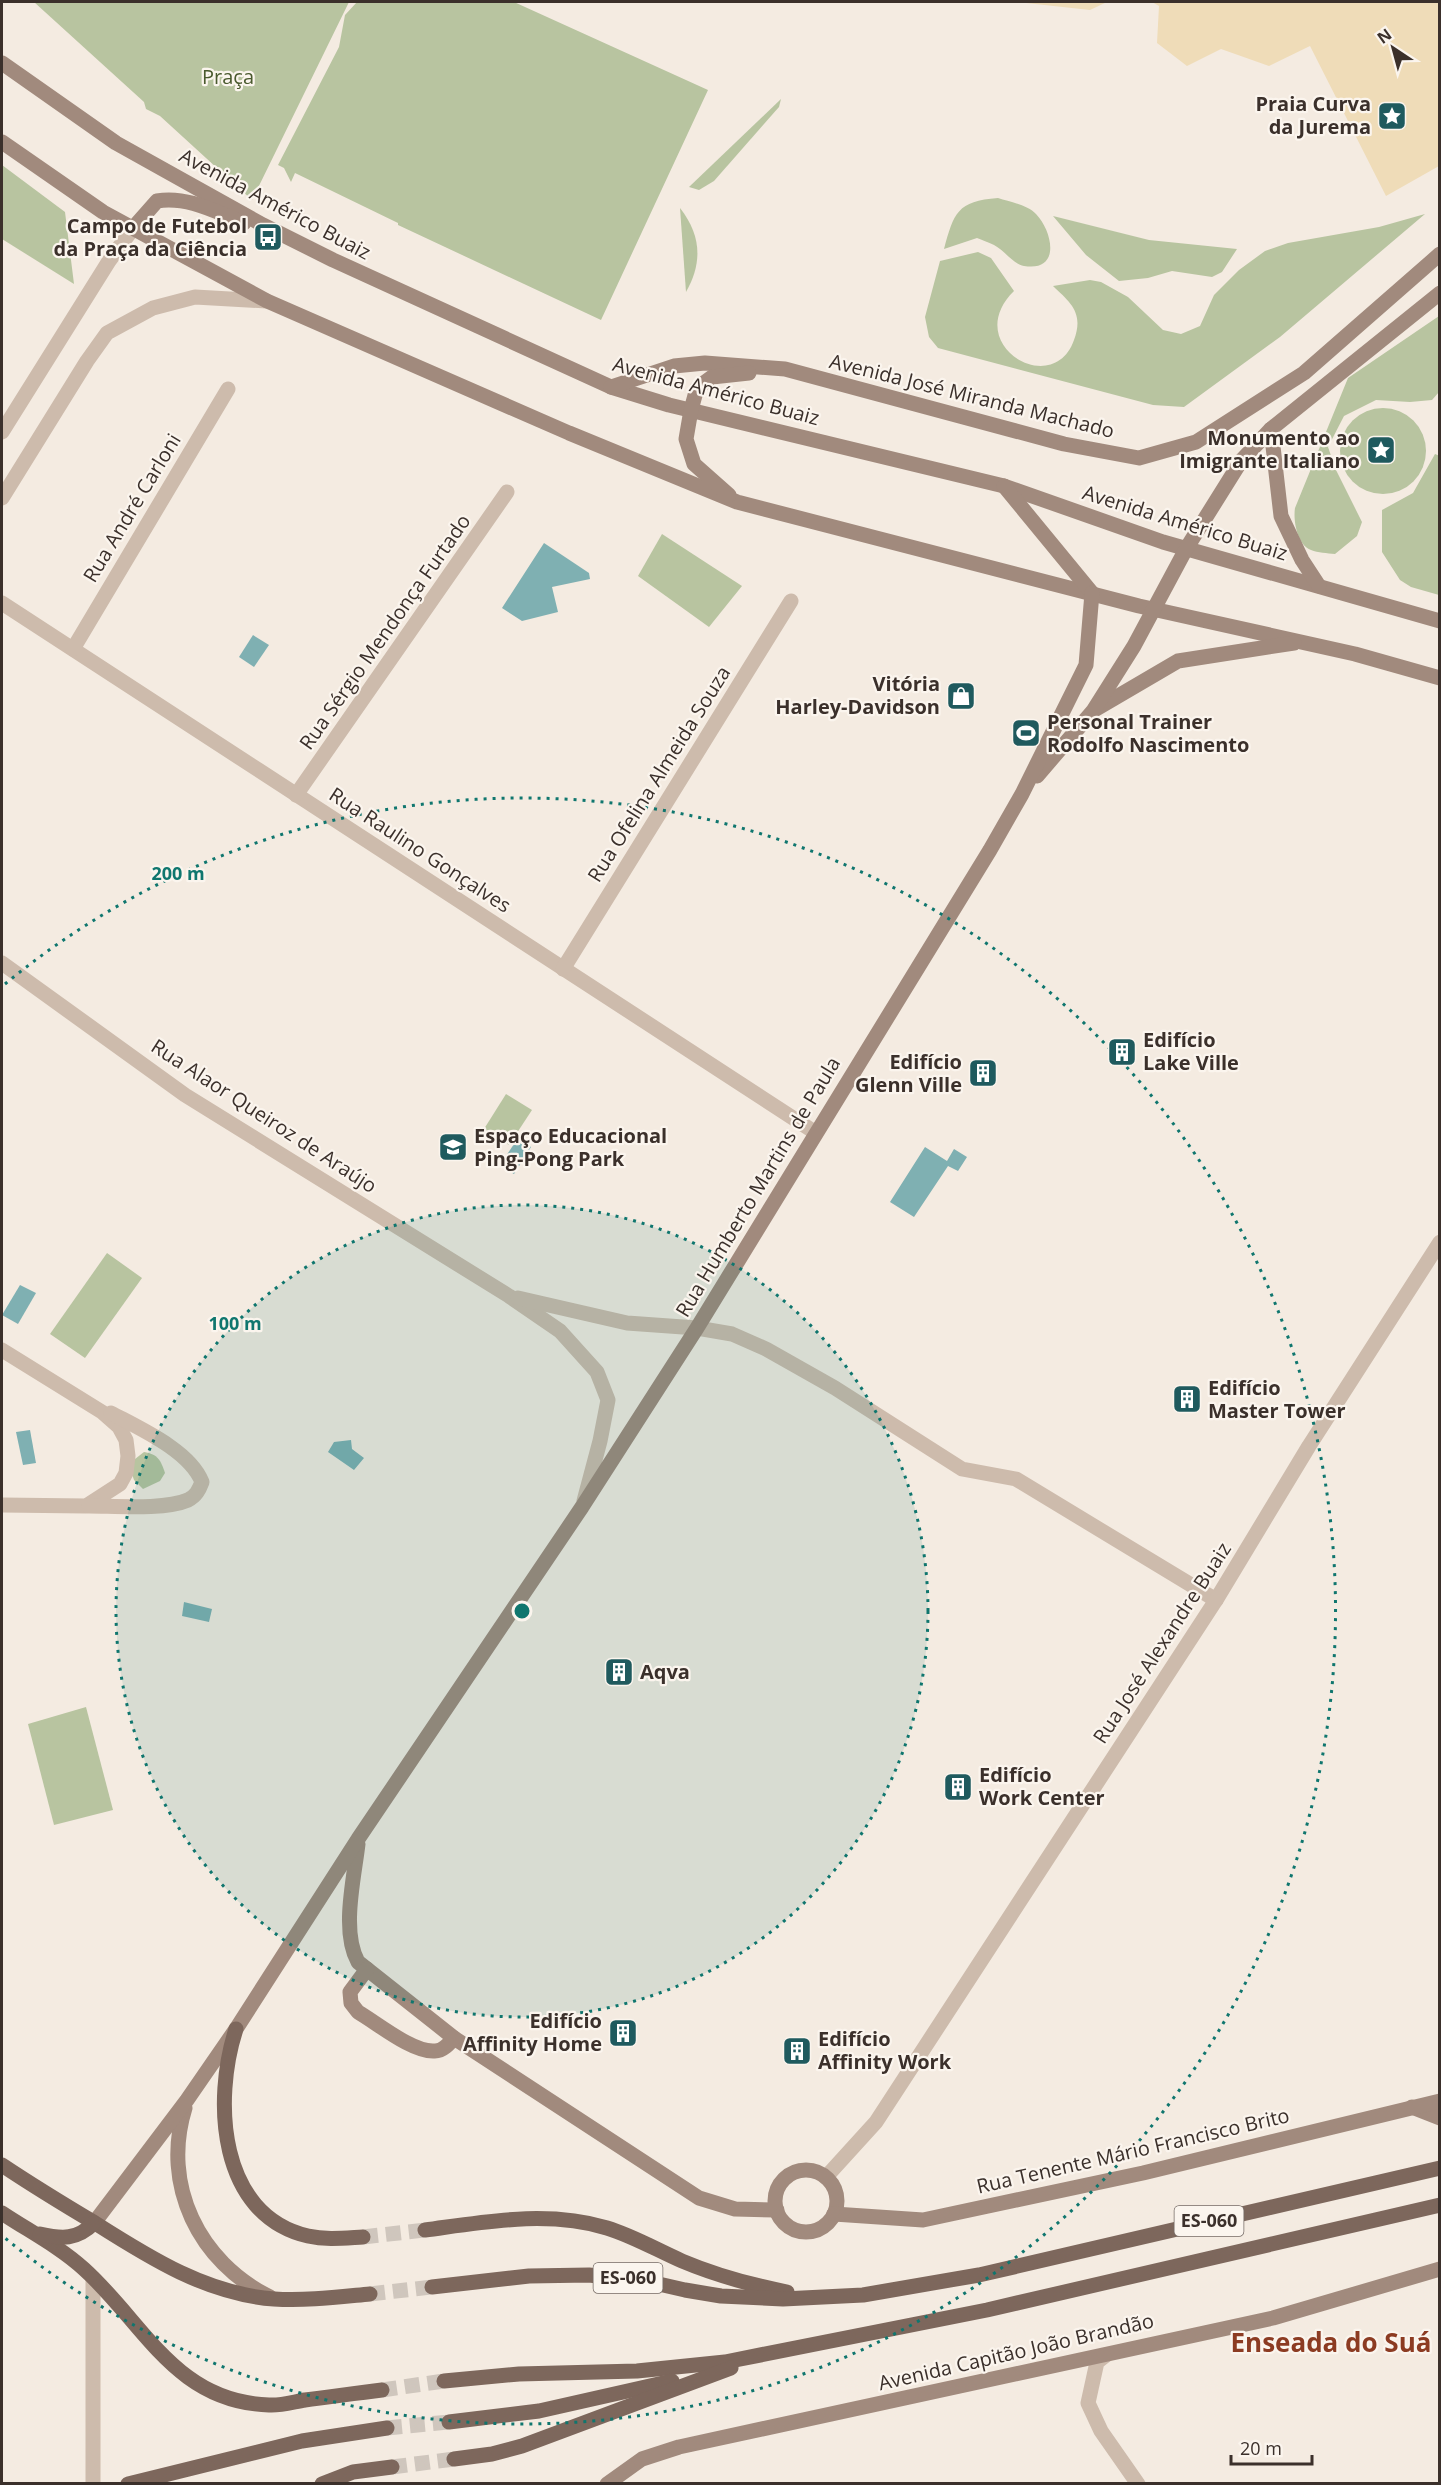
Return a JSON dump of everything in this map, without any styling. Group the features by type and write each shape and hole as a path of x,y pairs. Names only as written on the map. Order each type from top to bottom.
{"main road":[{"name":"Avenida Américo Buaiz","path":"2,63 116,142 263,225 333,260 611,387 691,410 1004,486 1186,549 1440,621"},
{"path":"2,142 103,212 267,301 569,434 737,502 1154,609 1304,642 1440,678"},
{"path":"134,227 157,201 174,198 333,260"},
{"name":"Avenida José Miranda Machado","path":"611,387 674,366 705,363 785,369 1064,444 1139,458 1196,442 1304,373 1440,254"},
{"name":"Rua Humberto Martins de Paula","path":"1022,794 1093,711 1154,609 1186,549 1241,461 1271,429 1440,293"},
{"path":"737,502 694,464 686,439 697,388 712,377 785,369"},
{"path":"1271,429 1275,482 1281,516 1302,560 1319,586"},
{"path":"1004,486 1092,593"},
{"name":"Rua Humberto Martins de Paula","path":"94,2223 187,2100 236,2029 358,1839 582,1507 697,1328 990,850 1022,794 1086,665 1092,593"},
{"path":"1093,711 1178,661 1304,642"},
{"path":"358,1839 349,1935 352,1951 358,1962 454,2038 699,2198 735,2209 777,2210"},
{"path":"367,1969 350,1992 351,2003 358,2012 418,2049 435,2052 446,2047 454,2038"},
{"path":"236,2029 225,2076 224,2116 231,2158 245,2189 266,2213 289,2229 322,2239 363,2237"},
{"path":"187,2100 181,2120 177,2163 180,2185 194,2226 205,2245 227,2269 253,2289 273,2299"},
{"name":"Rua Tenente Mário Francisco Brito","path":"834,2214 924,2220 1143,2173 1440,2101"},
{"path":"1412,2107 1440,2118"},
{"path":"2,2165 136,2249 187,2276 231,2291 273,2299 306,2300 370,2294"},
{"name":"ES-060","path":"432,2287 529,2276 589,2275 650,2282 721,2296 823,2298 892,2291 979,2275 1440,2168"},
{"path":"808,2170 826,2177 836,2194 837,2205 828,2223 809,2232 789,2227 777,2210 775,2201 781,2182 789,2175 808,2170"},
{"name":"ES-060","path":"444,2381 507,2374 682,2368 776,2352 987,2310 1440,2205"},
{"path":"2,2213 65,2254 93,2278 165,2359 208,2389 228,2397 270,2406 382,2390"},
{"path":"425,2230 528,2218 582,2223 606,2228 685,2262 725,2276 773,2289 823,2298"},
{"path":"30,2232 68,2239 86,2231 94,2223"},
{"name":"Avenida Capitão João Brandão","path":"607,2484 642,2459 679,2447 1273,2318 1437,2268"},
{"path":"449,2422 573,2404 692,2376 776,2352"},
{"path":"454,2459 492,2454 522,2446 776,2352"},
{"path":"128,2484 302,2441 387,2428"},
{"path":"322,2484 353,2472 392,2467"}],"street":[{"path":"2,432 109,261 134,227"},
{"path":"2,498 87,361 107,333 153,308 195,297 267,301"},
{"name":"Rua André Carloni","path":"73,649 228,389"},
{"name":"Rua Sérgio Mendonça Furtado","path":"296,795 507,492"},
{"name":"Rua Ofelina Almeida Souza","path":"563,969 791,602"},
{"name":"Rua Raulino Gonçalves","path":"2,603 816,1134"},
{"name":"Rua Alaor Queiroz de Araújo","path":"2,963 185,1095 509,1296 560,1331 597,1372 608,1400 600,1441 582,1507"},
{"name":"Rua José Alexandre Buaiz","path":"826,2177 876,2122 1216,1600 1309,1446 1440,1242"},
{"name":"Rua Alaor Queiroz de Araújo","path":"509,1296 627,1323 697,1328 732,1334 766,1349 835,1388 962,1469 1016,1479 1216,1600"},
{"path":"2,1350 80,1397 119,1427 126,1440 128,1456 126,1473 120,1484 86,1506"},
{"path":"2,1504 86,1506 171,1504 189,1499 198,1492 202,1482 198,1471 189,1461 141,1429 80,1397"},
{"path":"93,2278 93,2484"},
{"path":"1106,2355 1096,2362 1088,2403 1101,2431 1138,2484"}],"green space":[{"name":"Praça","path":"34,2 349,2 252,200 160,116 146,109 144,102"},
{"path":"357,2 514,2 708,90 601,320 398,225 295,173 291,182 284,168 278,165 339,47 345,15"},
{"path":"781,99 779,107 714,181 699,190 689,187"},
{"path":"2,165 65,212 74,284 2,239"},
{"path":"998,198 1028,208 1042,222 1050,249 1049,257 1044,263 1036,266 1020,265 998,247 977,238 944,249 951,226 959,211 974,202"},
{"path":"680,208 692,228 697,249 695,270 686,292"},
{"path":"1425,214 1280,337 1184,407 1153,405 938,348 929,337 925,317 940,261 978,252 991,258 1014,291 1000,311 998,329 1004,346 1016,358 1032,365 1048,365 1063,357 1077,331 1074,309 1053,286 1090,280 1101,282 1128,297 1163,330 1181,334 1200,326 1214,295 1239,270 1265,251 1288,243 1379,227"},
{"path":"1053,216 1149,240 1237,249 1222,272 1212,277 1172,271 1148,278 1119,281 1086,255"},
{"path":"1439,316 1439,392 1432,400 1410,402 1376,400 1344,416 1328,447 1336,470 1362,522 1357,536 1335,554 1311,550 1299,538 1295,525 1295,508 1348,378"},
{"path":"1383,408 1400,411 1414,420 1423,434 1426,451 1423,468 1414,482 1400,491 1383,494 1366,491 1352,482 1343,468 1340,451 1343,434 1352,420 1366,411"},
{"path":"1435,454 1440,456 1439,595 1411,587 1400,580 1382,552 1382,510 1413,493"},
{"path":"662,534 742,586 709,627 638,576"},
{"path":"506,1094 532,1110 509,1145 484,1129"},
{"path":"107,1253 142,1278 85,1358 50,1334"},
{"path":"144,1452 153,1454 158,1459 165,1473 160,1481 143,1489 134,1480 130,1468 135,1459"},
{"path":"86,1707 113,1810 54,1825 28,1724"}],"sand":[{"path":"1017,2 1107,2 1090,10"},
{"name":"Praia Curva da Jurema","path":"1152,2 1439,2 1439,166 1386,196 1310,46 1269,66 1221,49 1187,66 1157,43 1159,6"}],"water":[{"path":"544,543 589,573 590,579 552,587 558,612 522,621 502,608"},
{"path":"253,635 269,645 254,667 239,657"},
{"path":"518,1138 531,1147 514,1174 500,1165"},
{"path":"925,1147 947,1161 954,1149 967,1157 958,1171 948,1166 914,1217 890,1202"},
{"path":"20,1285 36,1293 18,1324 2,1315"},
{"path":"30,1430 36,1463 23,1465 16,1432"},
{"path":"351,1440 352,1449 364,1458 354,1470 328,1452 334,1442"},
{"path":"184,1602 212,1609 209,1622 182,1616"}],"tunnel":[{"path":"363,2237 425,2230"},
{"path":"370,2294 432,2287"},
{"path":"382,2390 444,2381"},
{"path":"387,2428 449,2422"},
{"path":"392,2467 454,2459"}],"place":[{"name":"Praia Curva da Jurema","path":"1392,116"},
{"name":"Campo de Futebol da Praça da Ciência","path":"268,237"},
{"name":"Monumento ao Imigrante Italiano","path":"1381,450"},
{"name":"Vitória Harley-Davidson","path":"961,696"},
{"name":"Personal Trainer Rodolfo Nascimento","path":"1026,733"},
{"name":"Edifício Lake Ville","path":"1122,1052"},
{"name":"Edifício Glenn Ville","path":"983,1073"},
{"name":"Espaço Educacional Ping-Pong Park","path":"453,1147"},
{"name":"Edifício Master Tower","path":"1187,1399"},
{"name":"Aqva","path":"619,1672"},
{"name":"Edifício Work Center","path":"958,1787"},
{"name":"Edifício Affinity Home","path":"623,2033"},
{"name":"Edifício Affinity Work","path":"797,2051"}],"district":[{"name":"Enseada do Suá","path":"1331,2343"}]}
